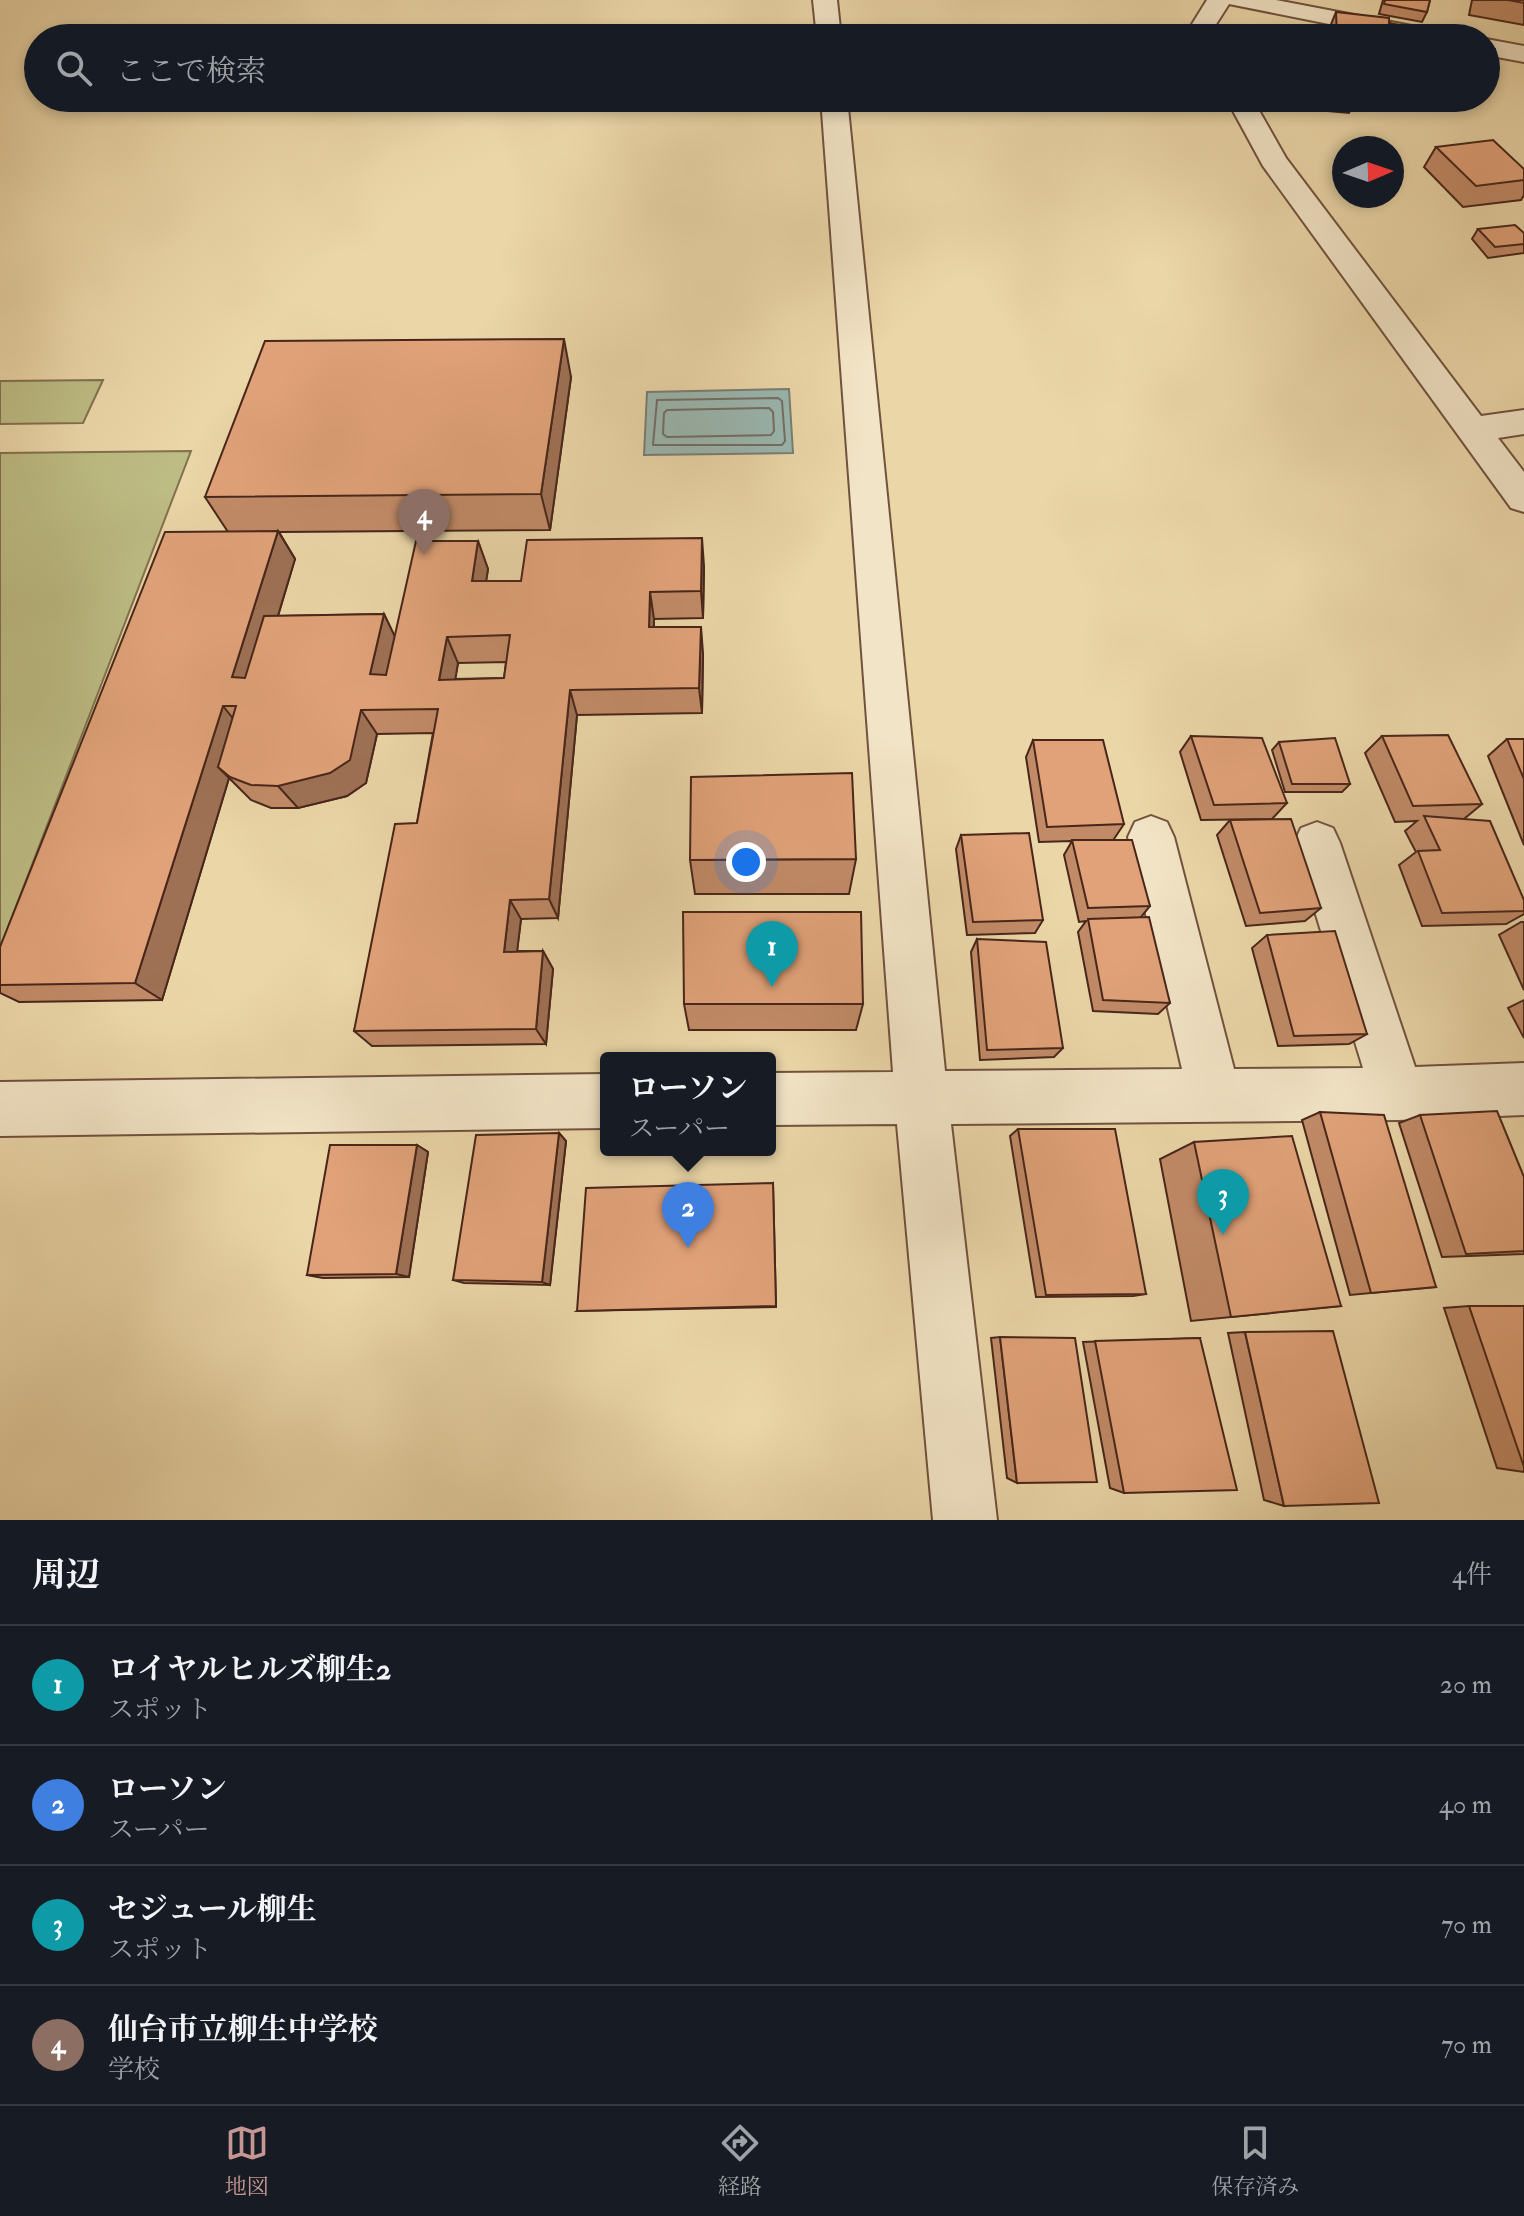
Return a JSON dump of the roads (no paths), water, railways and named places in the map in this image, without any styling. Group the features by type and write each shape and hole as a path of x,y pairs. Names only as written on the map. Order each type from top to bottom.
{"street":[{"path":"825,0 828,24"},
{"path":"1204,24 1219,0"},
{"path":"1238,0 1364,24"},
{"path":"1500,50 1524,54"},
{"path":"835,112 921,1097 965,1520"},
{"path":"1247,112 1273,160 1524,499"},
{"path":"1474,429 1524,422"},
{"path":"1151,837 1214,1094"},
{"path":"1317,843 1398,1094"},
{"path":"776,1099 1398,1094 1524,1089"},
{"path":"0,1109 600,1101"}],"water":[{"path":"789,389 793,453 644,455 647,392"}],"place":[{"name":"仙台市立柳生中学校","path":"424,555"},
{"name":"ロイヤルヒルズ柳生2","path":"772,987"},
{"name":"セジュール柳生","path":"1223,1235"},
{"name":"ローソン","path":"688,1248"}]}
